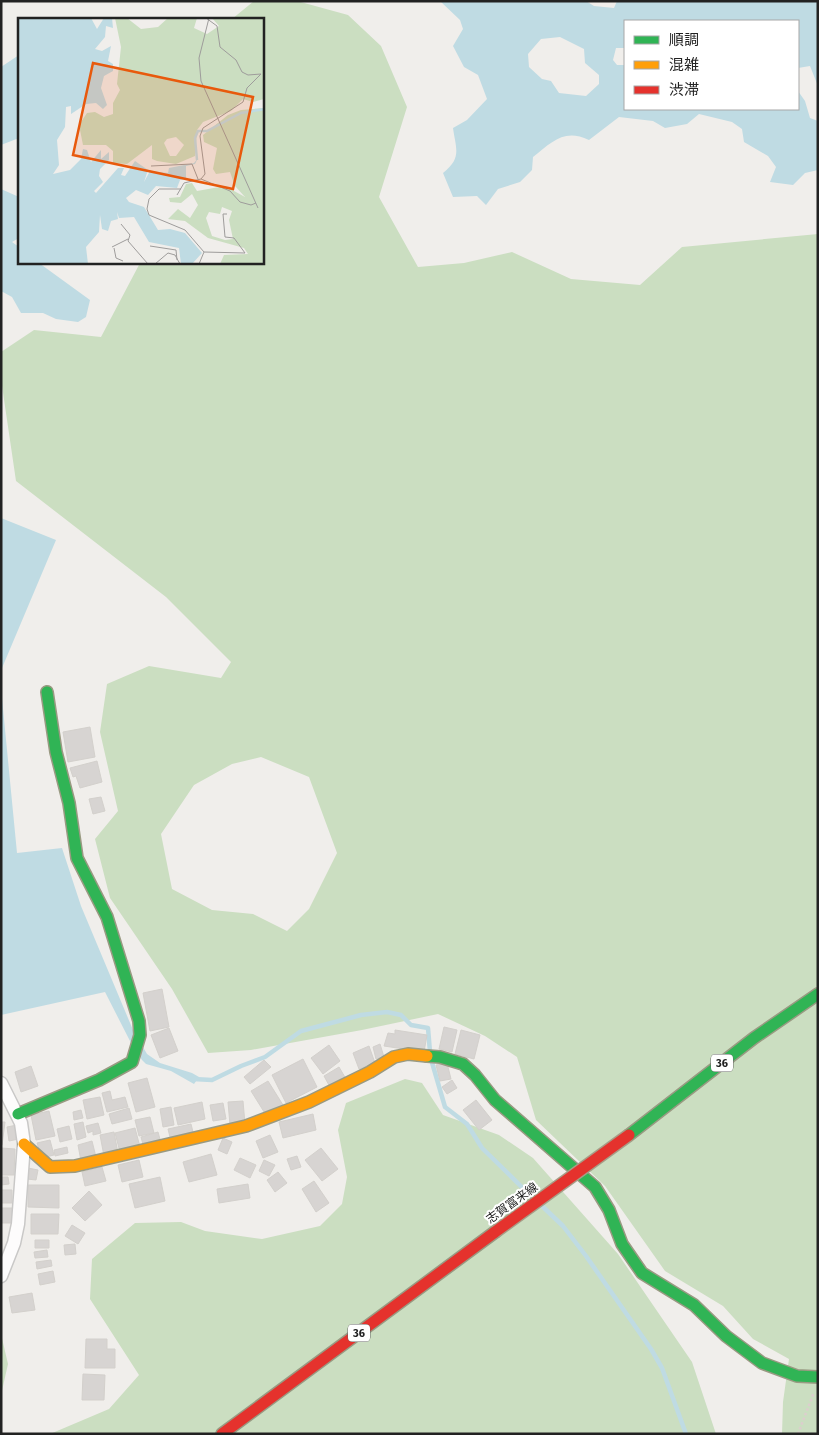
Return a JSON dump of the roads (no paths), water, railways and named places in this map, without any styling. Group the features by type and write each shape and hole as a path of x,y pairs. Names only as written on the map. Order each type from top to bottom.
{"street":[{"path":"18,1114 100,1080 132,1062 140,1035 140,1021 107,917 77,858 69,803 56,752 47,692"},
{"name":"志賀富来線","path":"222,1434 628,1135 754,1038 818,994"},
{"path":"24,1144 50,1167 75,1166 246,1126 309,1102 370,1072 394,1057 408,1054 440,1057 463,1064 475,1075 495,1100 595,1187 609,1210 622,1244 642,1273 694,1306 726,1336 762,1363 797,1376 818,1377"},
{"path":"1,1083 18,1114 24,1144 18,1224 14,1243 1,1276"}],"water":[{"path":"440,1 586,1 594,6 614,8 617,1 818,1 818,86 810,66 799,68 799,20 624,20 624,48 616,48 613,60 617,65 624,65 624,110 799,110 799,92 805,101 810,118 818,121 818,170 805,173 793,185 770,182 776,167 768,156 744,142 742,129 732,122 699,114 687,124 665,128 653,121 619,117 589,140 572,135 552,142 533,157 532,170 520,182 498,189 486,205 477,196 453,197 443,173 453,163 455,158 456,148 453,128 467,120 487,99 478,75 464,67 453,46 463,29 460,20","holes":["560,37 584,49 585,63 599,75 599,84 586,96 559,93 551,81 542,79 529,67 528,54 541,39"]},
{"path":"18,56 18,138 1,145 1,67"},
{"path":"1,189 18,197 18,239 12,242 18,246 18,264 40,264 90,300 86,317 78,322 56,319 43,313 21,313 12,297 1,291"},
{"path":"1,518 56,540 2,668 1,668"},
{"path":"1,688 17,853 62,848 81,906 133,1030 147,1054 160,1063 199,1077 194,1084 171,1071 146,1064 142,1060 105,992 1,1015"}],"waterway":[{"path":"193,1079 212,1080 265,1057 301,1031 361,1015 387,1012 401,1015 411,1025 428,1028 430,1052"},
{"path":"431,1059 445,1107 467,1124 482,1148 533,1198"},
{"path":"541,1205 563,1226 586,1256 651,1349 662,1368 686,1434"}]}
